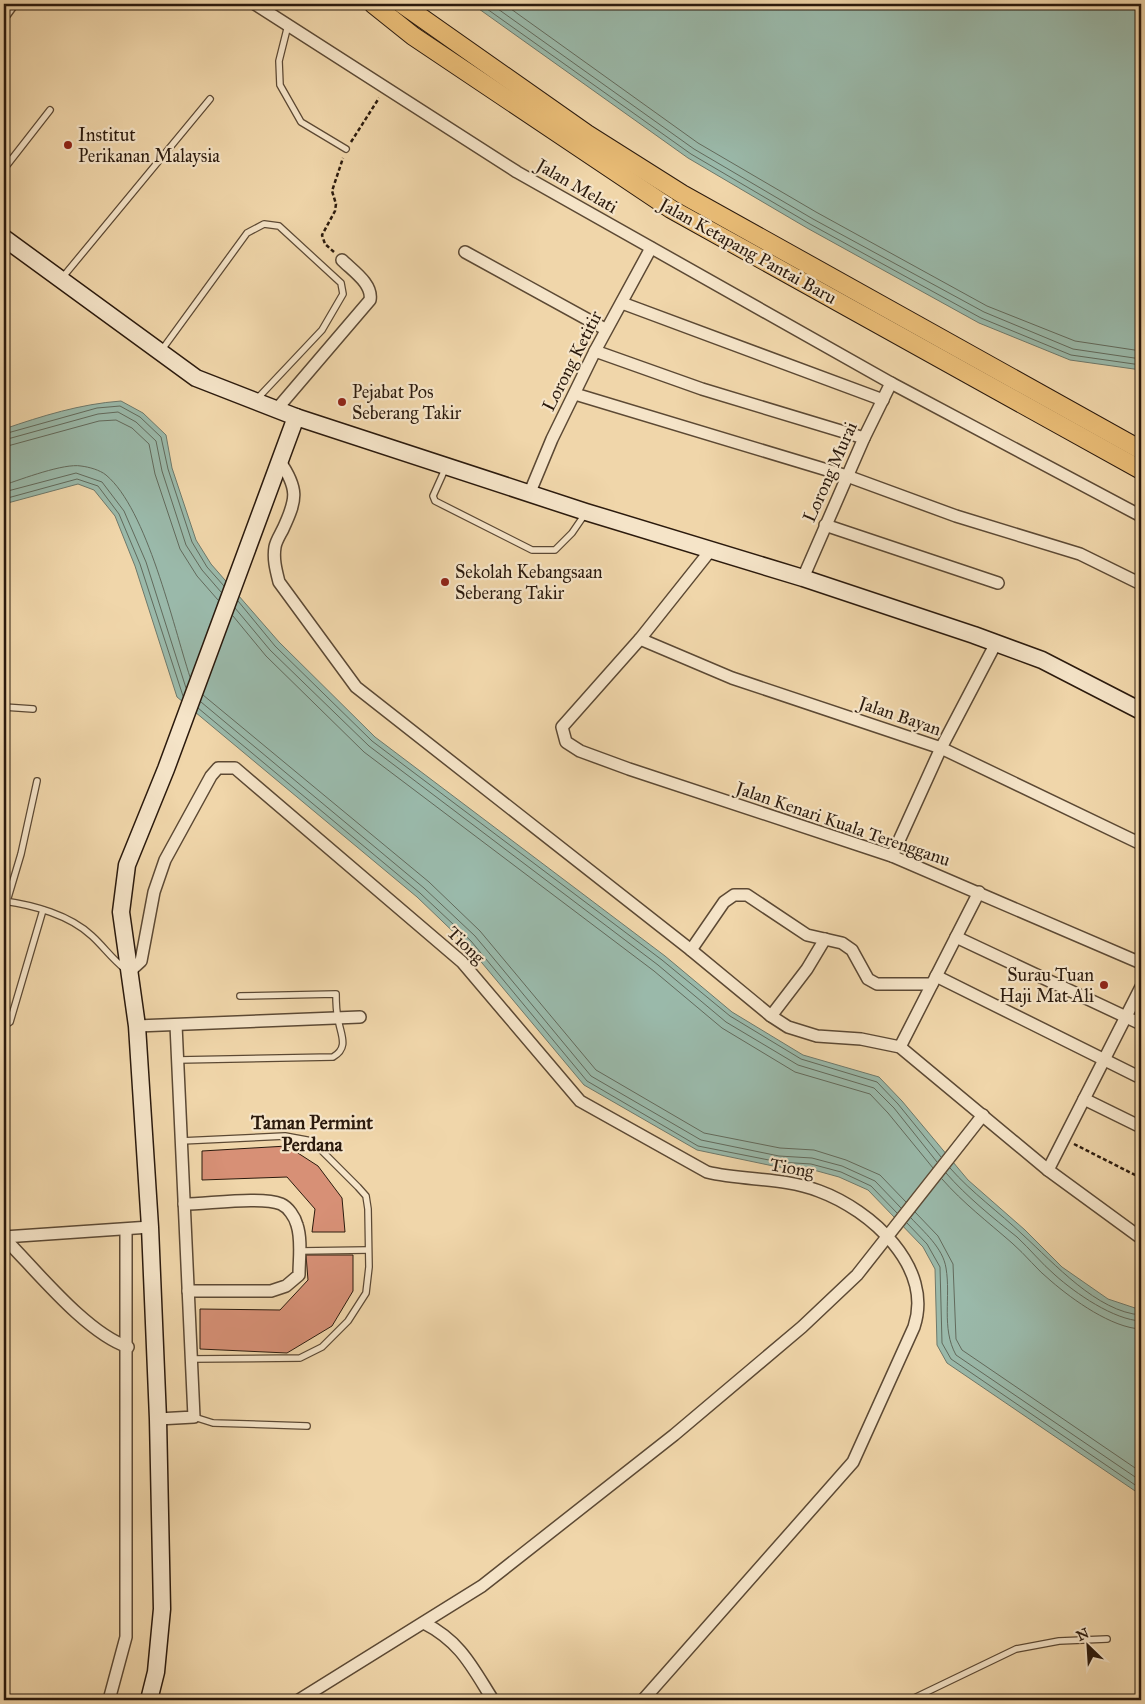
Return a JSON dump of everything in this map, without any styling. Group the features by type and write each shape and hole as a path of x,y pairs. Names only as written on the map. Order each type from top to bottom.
{"main road":[{"name":"Jalan Ketapang Pantai Baru","path":"373,4 413,36 671,209 1141,470"},
{"name":"Jalan Ketapang Pantai Baru","path":"402,4 587,134 682,194 1141,450"}],"street":[{"path":"4,15 12,4"},
{"name":"Jalan Melati","path":"256,4 517,172 892,383 1141,516"},
{"path":"4,238 196,378 296,418 530,492 586,512 803,578 996,643 1042,660 1141,711"},
{"name":"Lorong Ketitir","path":"530,492 552,439 605,329 622,303 651,248"},
{"path":"465,252 605,329"},
{"path":"276,410 370,300 372,294 368,285 342,260"},
{"path":"622,303 883,400"},
{"path":"595,351 702,389 864,438"},
{"name":"Lorong Murai","path":"803,578 864,438 892,383"},
{"path":"575,394 847,476 956,516 1080,554 1141,584"},
{"path":"149,1700 156,1672 162,1609 158,1419 150,1227 137,1026 121,912 127,865 166,769 261,508 296,418"},
{"path":"280,460 291,477 295,492 294,505 275,545 274,563 279,582 349,680 691,950 771,1016 788,1027 817,1036 861,1039 900,1047 1048,1170 1141,1238"},
{"path":"825,525 998,583"},
{"path":"640,639 710,551"},
{"name":"Jalan Kenari Kuala Terengganu","path":"640,639 562,727 566,742 580,751 629,769 892,856 1141,963"},
{"name":"Jalan Bayan","path":"640,639 732,678 941,748 1141,844"},
{"path":"892,856 941,748 996,643"},
{"name":"Tiong","path":"129,972 141,961 154,892 165,860 211,776 218,768 235,768 462,962 580,1101 707,1172 730,1178 782,1181 820,1191 854,1210 889,1236"},
{"path":"900,1047 979,892"},
{"path":"691,950 724,902 734,895 747,895 807,935 842,943 852,950 862,972 868,979 877,984 934,980 1141,1078"},
{"path":"956,937 1141,1024"},
{"path":"771,1016 807,969 825,939"},
{"path":"1048,1170 1141,987"},
{"path":"137,1026 360,1017"},
{"path":"158,1419 194,1417 176,1025"},
{"path":"1084,1099 1141,1127"},
{"path":"299,1700 482,1586 674,1435 802,1327 857,1275 960,1146 982,1115"},
{"path":"184,1204 265,1201 282,1204 290,1211 297,1225 300,1251 298,1275 286,1286 271,1290 188,1291"},
{"path":"4,1238 150,1227"},
{"path":"109,1700 126,1637 128,1347 126,1230"},
{"path":"642,1700 824,1496 859,1452 918,1316 918,1291 912,1272 889,1236"},
{"path":"4,1238 90,1324 113,1342 128,1347"},
{"path":"424,1623 441,1632 467,1656 493,1700"}],"lane":[{"path":"288,25 279,61 280,86 301,122 346,149"},
{"path":"61,280 210,99"},
{"path":"4,169 50,110"},
{"path":"160,352 247,233 264,224 279,226 341,283 343,294 322,330 254,402"},
{"path":"447,466 433,496 436,501 532,550 555,550 572,533 586,512"},
{"path":"4,707 33,709"},
{"path":"37,781 21,854 6,901 43,910 76,924 92,936 110,957 129,972"},
{"path":"4,1026 10,1022 43,910"},
{"path":"178,1060 333,1057 340,1053 344,1042 337,1018 336,994 240,996"},
{"path":"182,1141 285,1136 312,1141 366,1196 368,1284 362,1302 348,1321 322,1347 308,1355 292,1359 192,1359"},
{"path":"300,1251 368,1250"},
{"path":"194,1417 213,1423 307,1426"},
{"path":"910,1700 1016,1649 1059,1642 1107,1639"}],"path":[{"path":"342,260 326,244 322,235 335,211 336,204 332,191 346,149 385,88"},
{"path":"1064,1139 1141,1178"}],"water":[{"path":"472,4 1141,4 1141,370 1070,360 979,323 807,228 688,158"},
{"path":"121,401 143,413 166,435 172,468 196,540 211,564 279,642 375,737 665,956 732,1012 803,1055 879,1077 902,1101 968,1180 1025,1230 1062,1267 1108,1299 1141,1310 1141,1495 947,1363 937,1345 935,1269 923,1247 868,1190 839,1177 810,1169 778,1167 697,1150 584,1085 467,945 417,897 177,697 135,566 115,516 94,490 78,484 4,504 4,429 76,408"}],"building":[{"path":"287,1146 318,1166 342,1198 345,1232 312,1232 315,1209 287,1177 202,1180 202,1151"},
{"path":"306,1255 353,1255 353,1291 332,1326 287,1353 200,1349 200,1309 280,1310 308,1280"}],"place":[{"name":"Institut Perikanan Malaysia","path":"68,145"},
{"name":"Pejabat Pos Seberang Takir","path":"342,402"},
{"name":"Sekolah Kebangsaan Seberang Takir","path":"445,582"},
{"name":"Surau Tuan Haji Mat Ali","path":"1104,985"}],"district":[{"name":"Taman Permint Perdana","path":"312,1133"}]}
